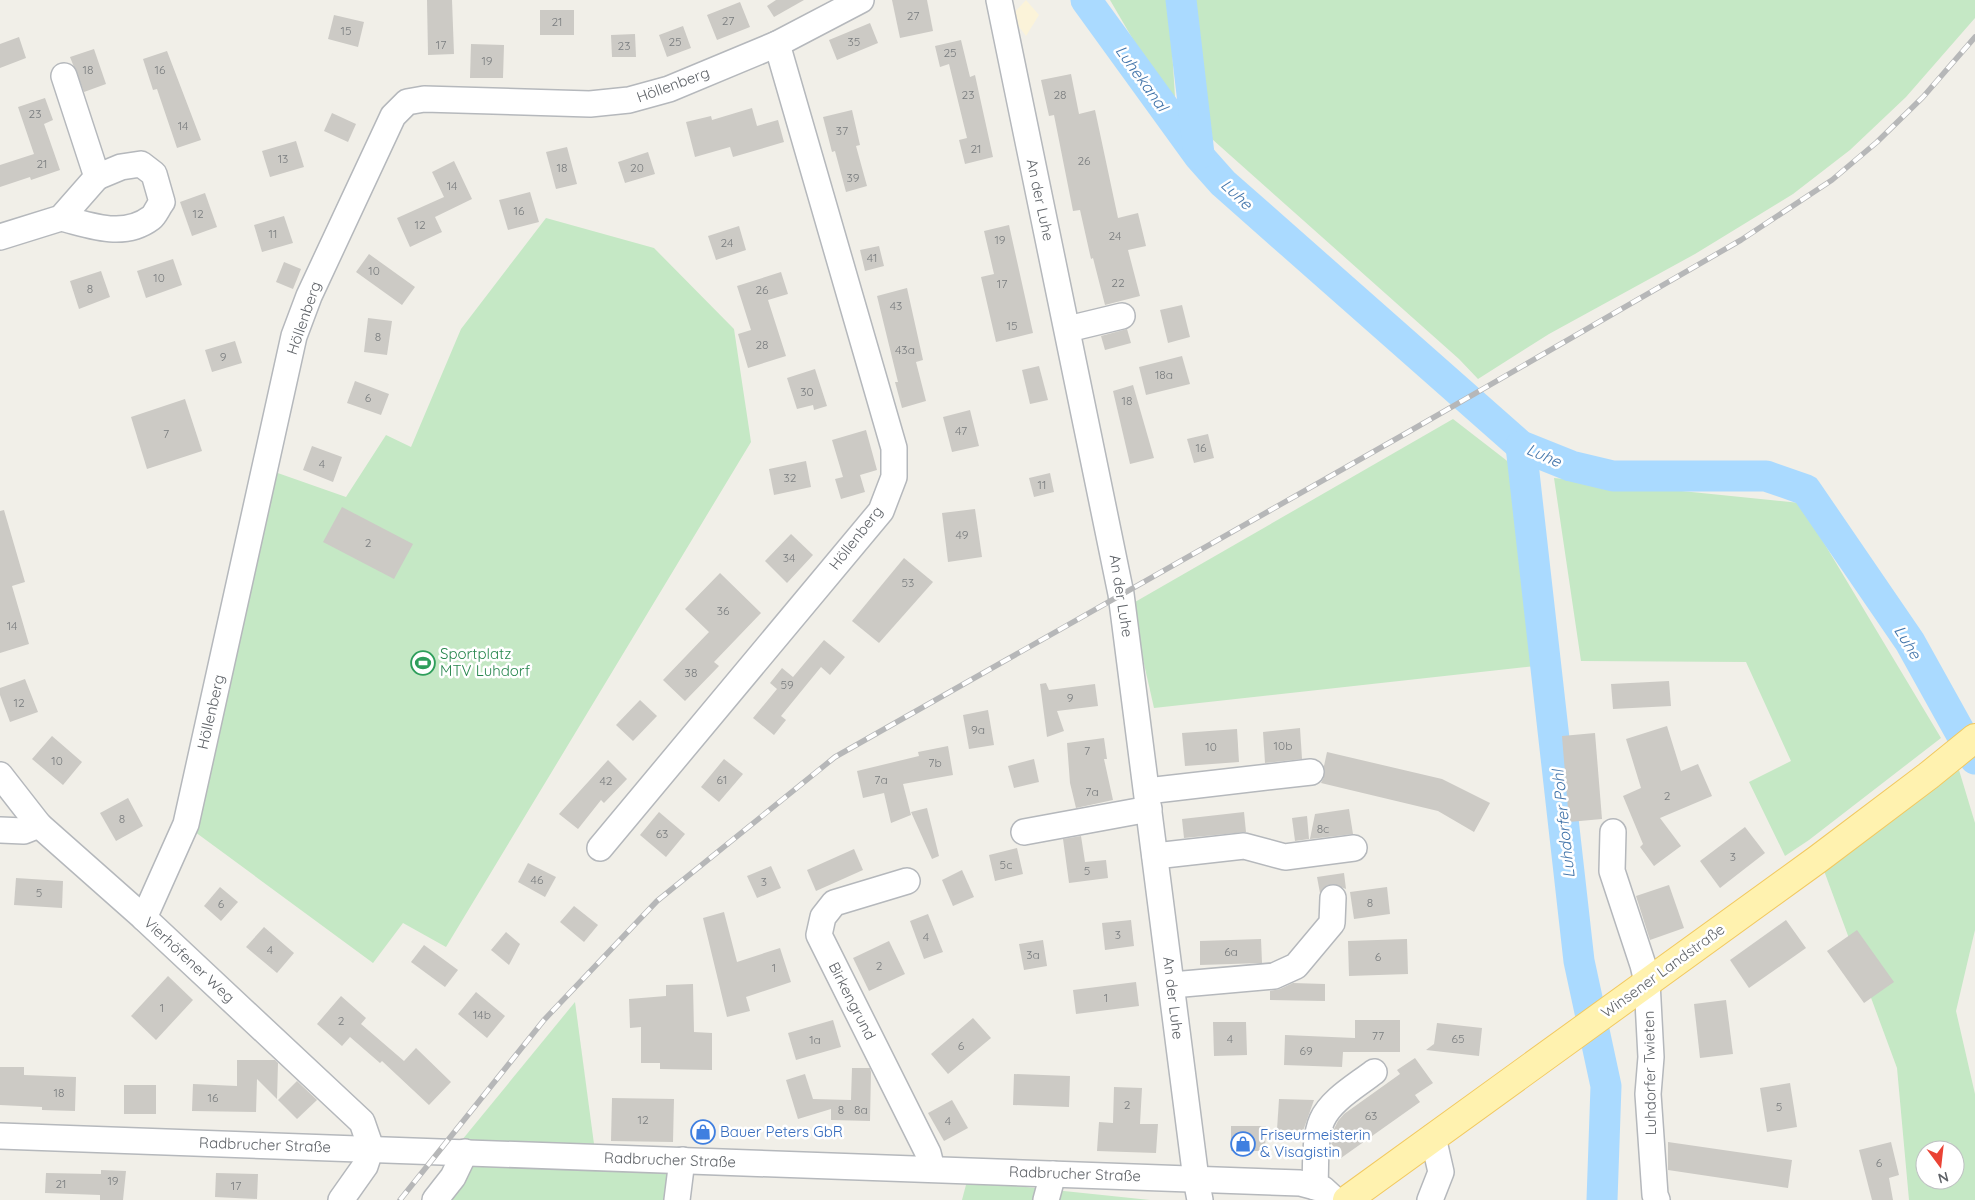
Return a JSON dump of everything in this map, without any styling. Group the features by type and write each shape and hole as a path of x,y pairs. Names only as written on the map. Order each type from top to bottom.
{"main road":[{"name":"Winsener Landstraße","path":"1347,1200 1818,859 1975,738"}],"street":[{"name":"Höllenberg","path":"144,918 186,824 294,336 309,296 393,116 407,102 424,100 590,104 629,100 670,89 777,44 861,0"},
{"name":"An der Luhe","path":"999,0 1121,594 1198,1189"},
{"name":"Höllenberg","path":"600,848 881,511 894,477 894,448 777,44"},
{"path":"64,76 97,177"},
{"path":"0,237 61,218 97,177 121,167 141,164 154,174 162,202 152,218 132,227 108,230 61,218"},
{"path":"1068,329 1122,316"},
{"path":"1024,832 1148,800 1311,772"},
{"name":"Vierhöfener Weg","path":"0,775 39,825 144,918 362,1122 371,1148"},
{"path":"0,830 24,831 39,825"},
{"name":"Luhdorfer Twieten","path":"1613,832 1612,871 1648,982 1650,1057 1648,1094 1655,1195 1657,1200"},
{"path":"1155,856 1244,846 1285,857 1354,848"},
{"name":"Birkengrund","path":"907,881 834,903 823,917 819,935 928,1152 932,1169"},
{"path":"1172,985 1274,976 1296,966 1332,923 1333,898"},
{"path":"1325,1193 1318,1136 1322,1119 1344,1095 1374,1072"},
{"name":"Radbrucher Straße","path":"0,1136 1053,1174 1198,1189 1300,1183 1325,1193"},
{"path":"1430,1200 1441,1172 1433,1137"},
{"path":"341,1200 365,1166 371,1148"},
{"path":"435,1200 453,1177 465,1152"},
{"path":"677,1200 682,1160"},
{"path":"1046,1200 1053,1174"}],"green space":[{"path":"1110,0 1169,0 1176,113"},
{"path":"1191,0 1975,0 1975,18 1906,97 1850,150 1793,194 1695,254 1549,334 1478,379 1459,359 1203,131 1200,44"},
{"name":"Sportplatz MTV Luhdorf","path":"546,218 654,248 734,329 751,442 446,947 403,923 373,963 191,829 272,471 346,497 386,435 411,447 461,329"},
{"path":"1453,419 1515,467 1544,665 1154,708 1142,655 1135,602"},
{"path":"1554,478 1800,503 1941,738 1809,840 1785,856 1749,782 1791,761 1746,662 1581,661"},
{"path":"1959,770 1975,823 1975,930 1956,1011 1975,1094 1975,1200 1909,1200 1897,1068 1823,868"},
{"path":"575,1002 594,1144 462,1140"},
{"path":"475,1164 677,1166 672,1200 447,1200"},
{"path":"967,1181 1150,1200 962,1200"}],"sand":[{"path":"1026,0 1039,15 1026,36 1011,16"}],"building":[{"path":"427,0 452,0 454,54 428,55"},
{"path":"776,0 804,0 774,17 767,6"},
{"path":"892,0 927,0 933,31 900,38"},
{"path":"740,2 750,27 717,40 707,15"},
{"path":"540,10 574,10 574,35 540,35"},
{"path":"334,15 364,22 358,47 328,39"},
{"path":"870,23 878,43 837,60 829,40"},
{"path":"683,26 691,48 667,57 659,35"},
{"path":"635,34 636,57 612,57 611,35"},
{"path":"19,37 26,58 0,68 0,44"},
{"path":"961,40 970,77 975,75 993,157 965,164 959,140 967,138 949,64 940,67 935,46"},
{"path":"471,44 504,45 503,78 470,78"},
{"path":"94,49 106,84 84,92 70,57"},
{"path":"167,51 201,140 177,148 157,89 153,90 143,59"},
{"path":"1071,74 1079,114 1095,110 1118,218 1138,213 1146,246 1128,250 1140,296 1105,305 1093,258 1091,259 1080,210 1073,211 1054,115 1049,116 1041,80"},
{"path":"45,98 53,120 44,124 60,170 31,180 30,177 0,187 0,165 34,154 18,107"},
{"path":"752,108 757,126 778,120 784,142 733,157 730,147 695,157 686,122 711,116 712,120"},
{"path":"852,110 860,145 856,146 867,186 846,192 835,151 832,152 823,117"},
{"path":"332,113 356,124 348,142 324,131"},
{"path":"296,141 304,167 270,177 262,151"},
{"path":"567,147 577,184 556,189 546,152"},
{"path":"648,152 655,174 625,183 618,162"},
{"path":"454,161 472,199 435,217 442,232 410,247 397,218 444,197 432,172"},
{"path":"530,192 539,222 508,230 499,200"},
{"path":"205,193 217,227 192,236 180,202"},
{"path":"284,216 293,243 262,252 254,225"},
{"path":"1009,225 1033,333 996,342 981,277 994,274 984,231"},
{"path":"739,226 746,250 716,260 708,236"},
{"path":"879,246 884,266 865,271 860,250"},
{"path":"369,254 415,287 402,305 356,272"},
{"path":"173,259 182,285 146,298 137,271"},
{"path":"284,262 301,269 293,289 276,282"},
{"path":"101,271 110,297 79,309 70,281"},
{"path":"781,272 788,294 768,300 786,356 748,368 738,334 751,330 737,286"},
{"path":"907,288 923,360 916,362 926,401 902,408 895,382 898,382 877,296"},
{"path":"1182,305 1190,337 1168,343 1160,310"},
{"path":"368,318 392,321 387,355 364,352"},
{"path":"1127,329 1131,343 1105,350 1101,336"},
{"path":"235,341 242,363 212,372 205,350"},
{"path":"1182,356 1190,384 1146,395 1139,367"},
{"path":"1039,366 1048,400 1030,404 1022,370"},
{"path":"815,369 827,406 814,410 813,405 797,409 787,378"},
{"path":"355,381 389,394 381,415 347,403"},
{"path":"1133,385 1154,458 1130,464 1113,391"},
{"path":"185,399 202,451 147,469 131,417"},
{"path":"970,410 979,446 952,452 943,417"},
{"path":"866,430 877,470 860,475 865,492 841,499 835,479 843,477 832,440"},
{"path":"1208,434 1214,458 1194,463 1187,439"},
{"path":"312,446 342,457 333,482 303,470"},
{"path":"806,461 811,487 774,495 769,469"},
{"path":"1050,473 1054,492 1034,497 1029,478"},
{"path":"342,507 413,544 394,579 323,542"},
{"path":"975,509 982,557 948,562 942,513"},
{"path":"4,510 25,582 12,586 29,644 0,653 0,511"},
{"path":"791,534 813,555 787,583 765,561"},
{"path":"904,558 933,582 879,643 852,621"},
{"path":"720,573 761,613 714,662 719,666 685,701 663,680 709,632 685,609"},
{"path":"824,640 845,657 830,675 821,667 781,716 786,720 774,735 753,718 777,689 770,683 782,668 793,677"},
{"path":"25,679 38,712 10,722 0,695 0,688"},
{"path":"1669,681 1671,706 1613,709 1611,684"},
{"path":"1046,683 1049,690 1095,684 1098,706 1057,711 1064,731 1047,737 1040,684"},
{"path":"640,700 657,716 633,741 616,725"},
{"path":"988,710 994,745 969,749 963,715"},
{"path":"1667,726 1681,771 1698,764 1712,796 1660,818 1681,846 1654,866 1640,847 1643,844 1623,796 1641,788 1626,739"},
{"path":"1300,728 1302,759 1265,763 1263,732"},
{"path":"1237,729 1239,762 1185,766 1182,733"},
{"path":"1595,733 1602,819 1569,822 1562,736"},
{"path":"52,736 82,762 63,785 32,759"},
{"path":"1104,738 1107,759 1104,759 1113,800 1076,808 1070,783 1067,743"},
{"path":"948,746 953,775 903,784 911,815 891,823 884,793 863,798 857,771 919,756 918,752"},
{"path":"1327,752 1442,779 1490,803 1474,832 1438,811 1321,783 1324,777"},
{"path":"724,759 743,774 719,802 701,787"},
{"path":"1034,759 1039,782 1014,788 1008,766"},
{"path":"608,760 627,779 604,803 601,800 578,829 559,814"},
{"path":"128,798 143,826 116,841 100,813"},
{"path":"927,808 939,856 932,859 911,812"},
{"path":"1349,809 1353,834 1310,839 1315,814"},
{"path":"659,812 685,834 666,857 640,835"},
{"path":"1244,812 1246,832 1184,838 1182,819"},
{"path":"1307,816 1309,839 1295,841 1292,818"},
{"path":"1745,827 1765,853 1720,888 1700,861"},
{"path":"1081,836 1085,862 1106,860 1108,878 1069,883 1063,839"},
{"path":"1017,848 1023,874 995,881 989,855"},
{"path":"854,849 863,870 816,891 807,870"},
{"path":"528,863 556,877 545,897 518,882"},
{"path":"771,866 781,888 757,898 747,876"},
{"path":"962,870 974,897 953,906 942,880"},
{"path":"1344,873 1346,889 1333,884 1326,886 1320,893 1317,877"},
{"path":"16,878 63,881 62,908 14,905"},
{"path":"1669,885 1684,928 1650,940 1636,896"},
{"path":"220,887 238,902 221,921 204,906"},
{"path":"1387,887 1390,914 1354,919 1350,892"},
{"path":"574,906 598,925 584,942 560,922"},
{"path":"724,912 737,962 780,948 791,982 746,997 750,1011 727,1017 703,918"},
{"path":"928,914 943,952 924,959 910,921"},
{"path":"1131,920 1134,946 1105,950 1102,923"},
{"path":"1786,920 1806,948 1749,988 1730,960"},
{"path":"264,927 294,953 277,973 246,947"},
{"path":"1857,930 1894,982 1864,1003 1827,951"},
{"path":"506,932 520,944 509,965 491,950"},
{"path":"1261,939 1262,963 1200,965 1200,941"},
{"path":"1407,939 1408,974 1349,976 1348,941"},
{"path":"1043,940 1047,966 1024,970 1019,944"},
{"path":"889,941 905,974 869,991 853,958"},
{"path":"424,945 458,970 445,987 411,962"},
{"path":"168,976 193,1000 156,1040 131,1016"},
{"path":"1136,982 1139,1006 1076,1014 1073,990"},
{"path":"1293,983 1325,984 1325,1001 1270,1000 1270,991"},
{"path":"693,984 694,1032 712,1033 712,1070 660,1069 660,1063 641,1063 641,1027 630,1028 629,999 666,996 666,985"},
{"path":"476,992 505,1016 487,1038 458,1014"},
{"path":"341,996 366,1018 361,1024 404,1061 416,1048 451,1082 429,1105 382,1061 380,1063 350,1037 342,1046 317,1024"},
{"path":"1726,1000 1733,1054 1700,1058 1694,1004"},
{"path":"973,1018 991,1038 948,1074 931,1054"},
{"path":"833,1020 841,1047 796,1060 788,1033"},
{"path":"1355,1020 1400,1020 1400,1052 1343,1052 1342,1067 1284,1065 1285,1035 1355,1038"},
{"path":"1213,1022 1246,1022 1247,1055 1214,1056"},
{"path":"1437,1023 1482,1028 1479,1056 1426,1050 1434,1044"},
{"path":"1415,1058 1433,1083 1415,1095 1420,1102 1341,1158 1331,1143 1333,1131 1338,1121 1344,1114 1400,1074 1397,1070"},
{"path":"237,1060 275,1060 278,1063 277,1099 257,1079 256,1112 192,1111 193,1084 237,1086"},
{"path":"0,1067 24,1067 24,1075 76,1077 75,1111 42,1110 42,1107 0,1105"},
{"path":"852,1068 870,1068 870,1121 831,1120 831,1109 798,1119 786,1080 805,1074 813,1099 851,1100"},
{"path":"1014,1074 1070,1076 1069,1107 1013,1105"},
{"path":"297,1081 317,1100 297,1119 278,1100"},
{"path":"1790,1083 1797,1127 1767,1132 1760,1088"},
{"path":"124,1085 156,1085 156,1114 124,1114"},
{"path":"1114,1087 1142,1088 1140,1124 1158,1124 1156,1153 1097,1151 1099,1122 1113,1123"},
{"path":"612,1098 674,1099 673,1142 611,1141"},
{"path":"1279,1099 1314,1100 1303,1131 1277,1130"},
{"path":"952,1100 968,1128 944,1141 928,1113"},
{"path":"1231,1126 1266,1126 1265,1151 1231,1151"},
{"path":"1668,1142 1792,1160 1788,1188 1668,1170"},
{"path":"1891,1142 1899,1175 1889,1178 1893,1200 1872,1200 1859,1150"},
{"path":"101,1170 126,1171 123,1200 100,1200 100,1195 45,1193 46,1173 101,1174"},
{"path":"216,1173 258,1174 257,1199 215,1197"}],"waterway":[{"name":"Luhe","path":"1086,0 1199,156 1223,183 1521,446 1571,466 1613,476 1766,476 1806,490 1910,642 1975,759"},
{"name":"Luhe","path":"1181,0 1199,154"},
{"name":"Luhdorfer Pohl","path":"1521,446 1579,961 1606,1086 1602,1200"}],"railway":[{"path":"400,1200 544,1020 657,901 835,757 1410,431 1741,240 1832,180 1877,142 1923,97 1975,37"}],"place":[{"name":"Sportplatz MTV Luhdorf","path":"423,663"},
{"name":"Bauer Peters GbR","path":"703,1132"},
{"name":"Friseurmeisterin & Visagistin","path":"1243,1144"}],"water label":[{"name":"Luhekanal","path":"1142,78"}]}
